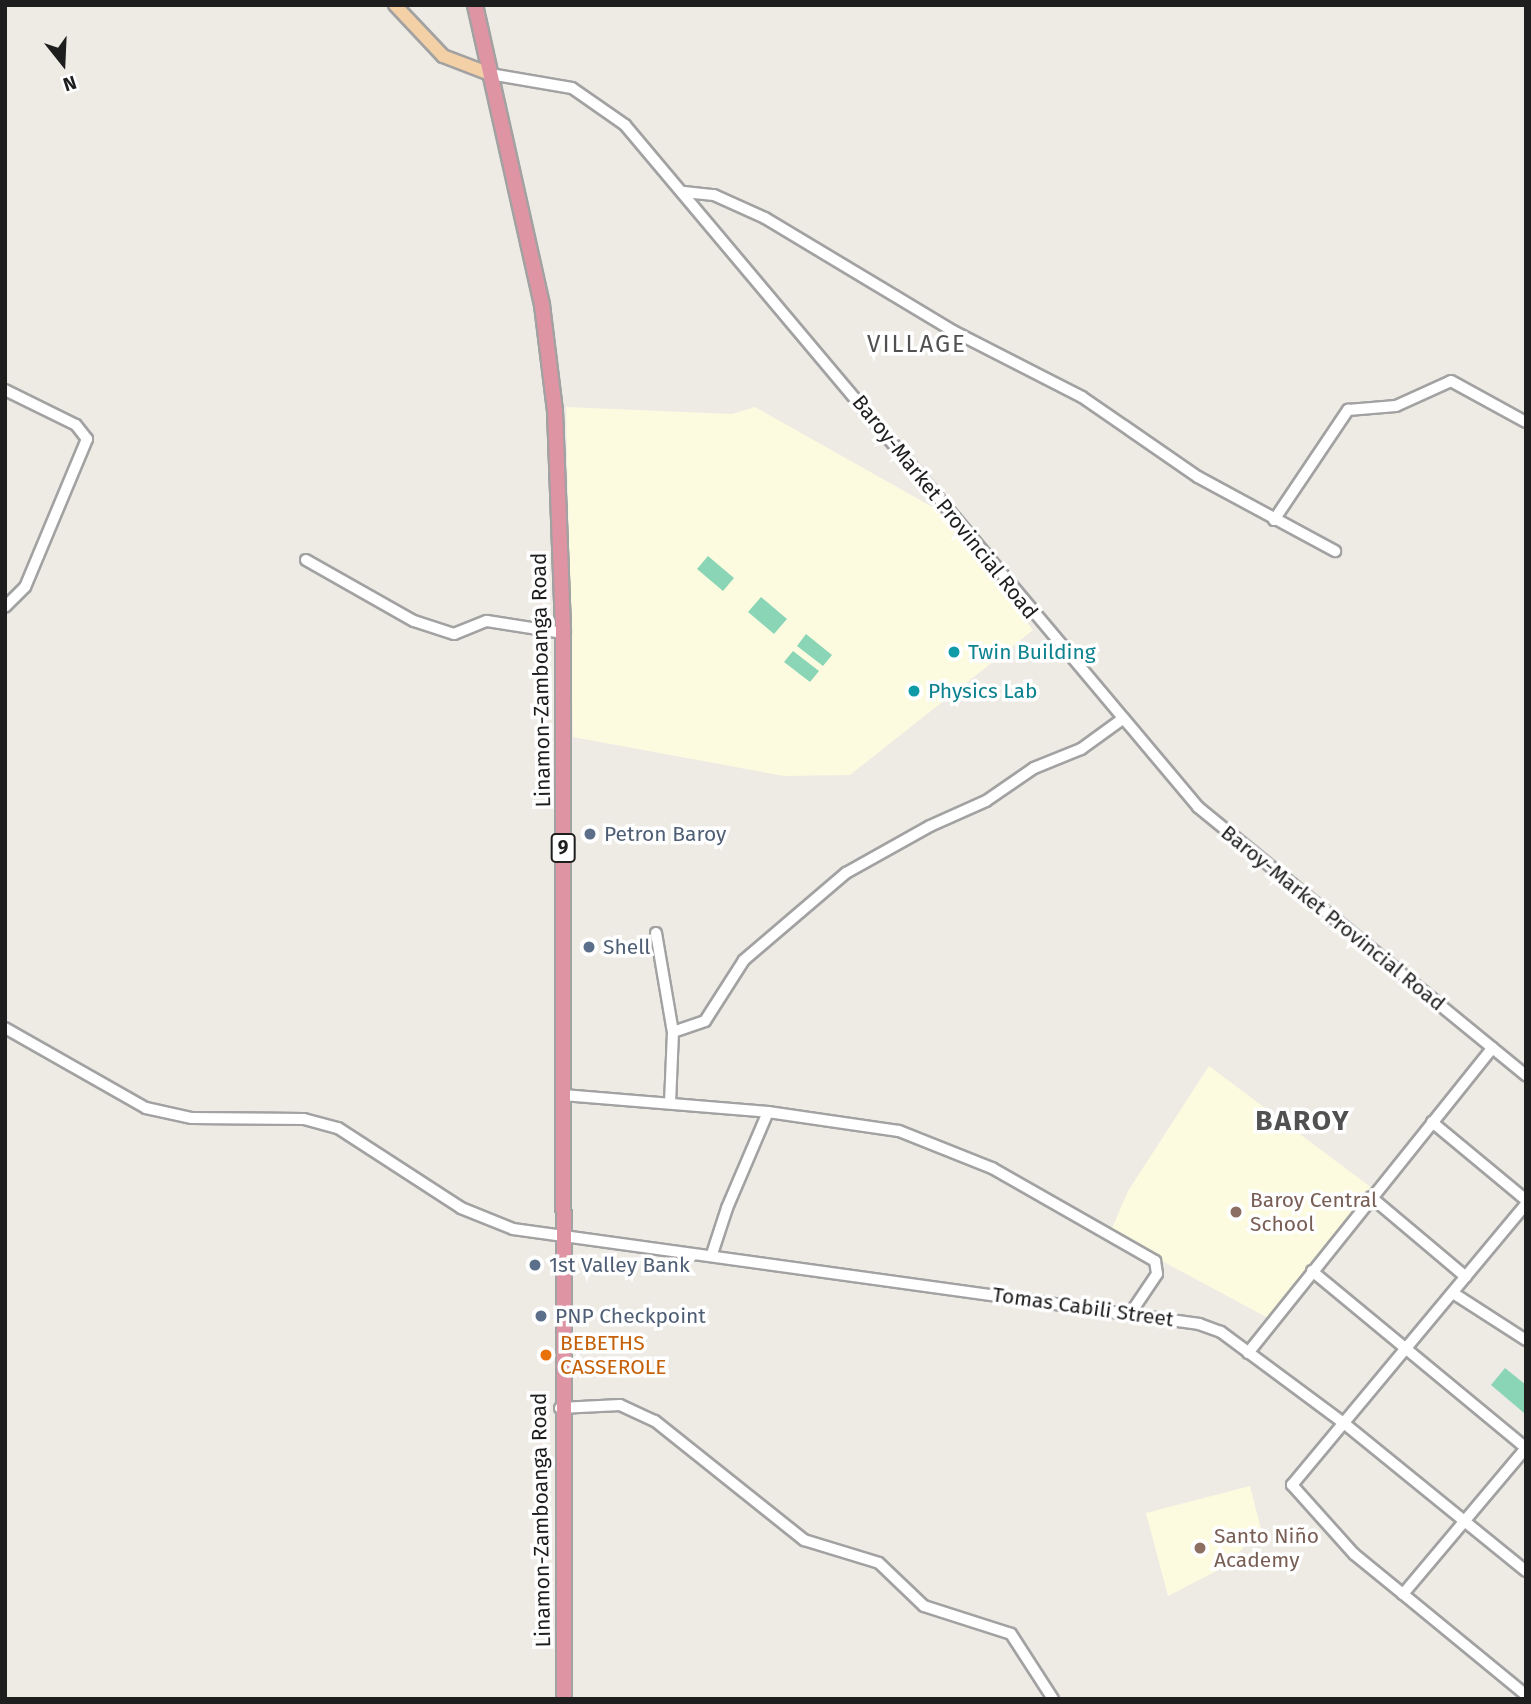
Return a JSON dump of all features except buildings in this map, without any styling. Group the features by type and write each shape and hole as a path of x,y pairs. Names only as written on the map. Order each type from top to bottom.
{"highway":[{"name":"Linamon-Zamboanga Road","path":"475,5 542,304 553,380 563,633 560,1408 564,1699"}],"main road":[{"path":"395,5 443,56 490,74"}],"street":[{"name":"Baroy-Market Provincial Road","path":"490,74 549,81 596,101 650,151 1121,720 1198,807 1526,1075"},
{"path":"684,192 713,195 765,218 953,331 1082,397 1198,477 1335,551"},
{"path":"1274,520 1348,411 1396,406 1451,381 1526,422"},
{"path":"5,390 76,425 87,439 25,587 5,607"},
{"path":"306,561 414,621 454,634 487,621 563,633"},
{"path":"673,1032 705,1021 744,960 846,873 930,826 986,801 1034,768 1081,749 1121,720"},
{"path":"656,933 673,1032 670,1103"},
{"name":"Tomas Cabili Street","path":"5,1028 146,1108 192,1118 304,1119 324,1123 350,1134 474,1215 513,1229 712,1254 1199,1324 1221,1332 1345,1424 1526,1571"},
{"path":"1248,1353 1492,1048"},
{"path":"563,1095 768,1112 899,1131 1037,1191 1155,1261 1157,1274 1130,1314"},
{"path":"712,1254 726,1208 768,1112"},
{"path":"1432,1122 1526,1202 1293,1485 1354,1554 1526,1695"},
{"path":"1371,1197 1466,1277"},
{"path":"1312,1271 1526,1448 1403,1594"},
{"path":"1453,1293 1526,1340"},
{"path":"560,1408 620,1405 655,1420 804,1540 879,1563 924,1606 1011,1634 1053,1699"}],"shaded area":[{"path":"566,407 732,414 755,407 936,509 1033,630 850,775 784,776 573,737"},
{"name":"Baroy Central School","path":"1209,1066 1372,1188 1268,1318 1110,1233 1128,1191"},
{"name":"Santo Niño Academy","path":"1250,1486 1261,1529 1226,1566 1168,1596 1146,1513"}],"green space":[{"path":"708,556 734,578 723,591 697,569"},
{"path":"761,597 787,619 774,634 748,612"},
{"path":"806,634 832,655 823,666 797,646"},
{"path":"793,651 819,671 810,682 784,662"},
{"path":"1505,1368 1526,1385 1524,1413 1491,1385"}],"place":[{"name":"Twin Building","path":"954,652"},
{"name":"Physics Lab","path":"914,691"},
{"name":"Petron Baroy","path":"590,834"},
{"name":"Shell","path":"589,947"},
{"name":"Baroy Central School","path":"1236,1212"},
{"name":"1st Valley Bank","path":"535,1265"},
{"name":"PNP Checkpoint","path":"541,1316"},
{"name":"BEBETHS CASSEROLE","path":"546,1355"},
{"name":"Santo Niño Academy","path":"1200,1548"}],"district":[{"name":"VILLAGE","path":"917,345"},
{"name":"BAROY","path":"1303,1121"}]}
